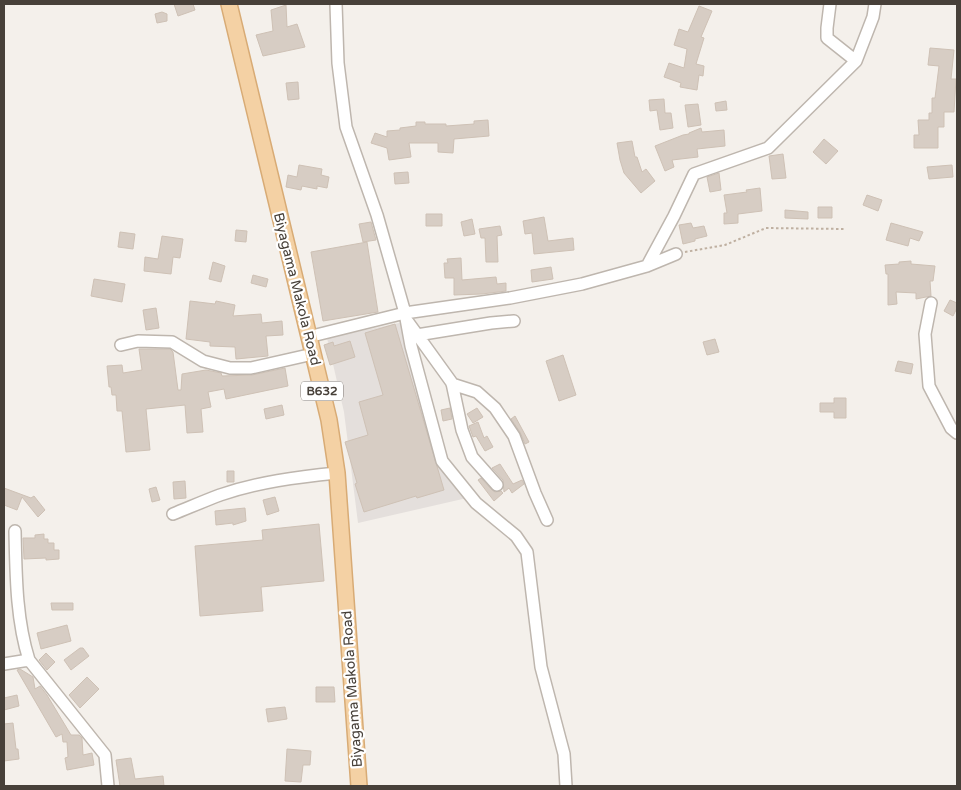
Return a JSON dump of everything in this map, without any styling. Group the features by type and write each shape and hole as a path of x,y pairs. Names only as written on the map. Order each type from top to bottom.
{"main road":[{"name":"Biyagama Makola Road","path":"229,4 329,420 337,473 358,786"}],"street":[{"path":"336,4 338,63 346,127 377,215 442,461 476,503 516,536 527,552 541,667 564,754 566,786"},
{"path":"830,4 827,28 828,38 856,61"},
{"path":"647,266 694,174 768,148 856,61 873,17 875,4"},
{"path":"308,337 405,316 582,284 647,266 676,254"},
{"path":"931,303 925,334 929,386 951,428 957,433"},
{"path":"405,316 452,384 462,430 472,457 497,485"},
{"path":"417,335 514,321"},
{"path":"121,345 138,340 172,342 203,361 230,368 251,368 313,354"},
{"path":"452,384 477,392 495,408 514,436 547,520"},
{"path":"173,514 219,495 266,482 291,477 337,473"},
{"path":"15,531 22,639 28,660 105,754 108,786"},
{"path":"4,664 28,660"}],"path":[{"path":"676,254 725,245 766,228 845,229"}],"shaded area":[{"path":"404,322 444,471 467,498 358,523 344,412 327,338"}],"building":[{"path":"174,4 193,4 195,10 178,16"},
{"path":"286,5 287,27 297,24 305,47 263,56 256,35 273,31 271,10"},
{"path":"699,6 712,11 701,37 704,38 696,64 704,66 703,76 699,75 697,90 680,87 681,83 664,77 669,63 684,68 687,49 674,45 679,29 688,32"},
{"path":"162,12 167,14 167,21 157,23 155,14"},
{"path":"930,48 954,50 951,79 956,79 954,112 944,112 944,127 938,127 938,148 914,148 914,135 919,135 918,120 929,120 929,113 932,113 932,98 935,98 939,66 928,65"},
{"path":"298,82 299,99 288,100 286,83"},
{"path":"664,99 665,113 671,113 673,128 660,130 657,110 650,111 649,100"},
{"path":"726,101 727,110 716,111 715,103"},
{"path":"698,104 701,125 688,127 685,105"},
{"path":"488,120 489,136 454,139 453,153 438,152 438,143 409,143 411,157 389,160 387,148 371,143 375,133 387,137 387,131 416,126 416,122 446,124 446,126 474,124 474,121"},
{"path":"701,128 702,132 724,130 725,146 697,149 698,157 672,160 674,167 665,171 655,146"},
{"path":"824,139 838,151 826,164 813,152"},
{"path":"632,141 635,157 637,157 642,172 646,169 655,181 641,193 624,173 617,143"},
{"path":"783,154 786,178 772,179 769,156"},
{"path":"299,165 322,169 321,175 329,177 327,188 317,186 317,189 302,186 301,190 286,187 288,175 297,177"},
{"path":"952,165 953,177 929,179 927,167"},
{"path":"408,172 409,183 395,184 394,173"},
{"path":"719,173 721,190 710,192 707,177"},
{"path":"760,188 762,211 738,214 738,223 724,224 724,213 727,213 724,195"},
{"path":"867,195 882,200 878,211 863,205"},
{"path":"818,207 832,207 832,218 818,218"},
{"path":"785,210 808,212 808,219 785,218"},
{"path":"426,214 442,214 442,226 426,226"},
{"path":"544,217 548,241 573,238 574,250 534,254 532,233 525,234 523,221"},
{"path":"472,219 475,234 464,236 461,222"},
{"path":"371,222 376,240 363,242 359,224"},
{"path":"691,223 693,228 704,226 707,236 683,244 679,225"},
{"path":"891,223 923,232 919,241 910,238 908,246 886,240"},
{"path":"500,226 502,235 497,236 498,262 486,262 485,238 481,238 479,229"},
{"path":"236,230 247,231 246,242 235,241"},
{"path":"120,232 135,234 133,249 118,247"},
{"path":"162,236 183,239 180,258 173,257 171,274 144,271 145,257 158,259"},
{"path":"367,242 378,312 323,321 311,252"},
{"path":"461,258 462,280 496,277 497,284 506,283 506,291 454,295 454,278 445,278 444,263 448,263 447,259"},
{"path":"911,261 911,264 935,266 933,281 930,281 931,296 916,299 916,293 896,292 897,304 888,305 888,274 886,274 885,265"},
{"path":"213,262 225,266 221,282 209,279"},
{"path":"551,267 553,279 532,282 531,270"},
{"path":"253,275 268,279 266,287 251,283"},
{"path":"94,279 125,284 122,302 91,296"},
{"path":"950,300 957,303 953,316 944,311"},
{"path":"190,301 215,304 216,301 235,305 233,316 261,314 262,323 282,321 283,335 266,336 268,356 236,359 235,347 210,346 210,342 186,339"},
{"path":"156,308 159,328 146,330 143,310"},
{"path":"395,324 444,490 417,498 416,496 364,512 345,442 368,435 359,402 383,395 365,333"},
{"path":"715,339 719,352 707,355 703,342"},
{"path":"350,341 355,357 330,365 324,345 333,342 334,346"},
{"path":"139,349 170,349 173,352 178,390 181,390 182,374 206,370 221,373 222,376 252,375 285,368 288,386 226,399 224,389 208,392 211,407 201,409 203,432 187,433 185,405 146,409 150,450 126,452 122,411 117,411 116,395 112,395 111,387 109,387 107,366 122,365 123,373 142,370"},
{"path":"563,355 576,395 559,401 546,361"},
{"path":"898,361 913,364 911,374 895,371"},
{"path":"834,398 846,398 846,418 834,418 834,412 820,412 820,403 834,403"},
{"path":"282,405 284,415 266,419 264,409"},
{"path":"450,408 452,419 443,421 441,410"},
{"path":"477,408 483,417 473,423 467,414"},
{"path":"515,416 529,442 525,444 520,432 511,419"},
{"path":"478,422 484,438 487,436 493,447 485,451 476,436 473,437 469,426"},
{"path":"500,464 513,484 522,480 524,484 512,493 509,488 504,492 503,480 492,468"},
{"path":"227,471 234,471 234,482 227,482"},
{"path":"481,478 492,490 503,493 494,501 478,480"},
{"path":"185,481 186,498 174,499 173,482"},
{"path":"156,487 160,500 152,502 149,489"},
{"path":"4,488 31,498 34,496 45,510 38,517 22,497 17,510 4,505"},
{"path":"275,497 279,511 267,515 263,500"},
{"path":"245,508 246,521 233,525 233,523 216,525 215,511"},
{"path":"319,524 324,581 261,587 263,611 200,616 195,546 263,540 262,530"},
{"path":"44,534 44,539 48,539 48,543 54,543 54,550 59,550 59,559 24,559 23,538 35,538 35,535"},
{"path":"51,603 73,603 73,610 52,610"},
{"path":"67,625 71,641 41,649 37,633"},
{"path":"80,648 83,648 89,656 71,670 64,660"},
{"path":"46,653 55,662 47,670 39,660"},
{"path":"20,669 33,677 35,689 40,686 47,695 71,735 79,735 82,738 83,755 92,753 94,765 67,770 65,758 68,757 67,742 63,742 62,734 56,737 17,670"},
{"path":"87,677 99,689 80,708 69,695"},
{"path":"316,687 334,687 335,702 316,702"},
{"path":"17,695 19,706 4,710 4,698"},
{"path":"285,707 287,719 268,722 266,709"},
{"path":"13,723 19,759 4,761 4,724"},
{"path":"287,749 311,751 310,765 303,765 301,782 285,781"},
{"path":"131,758 135,779 163,776 164,786 120,786 116,760"}]}
